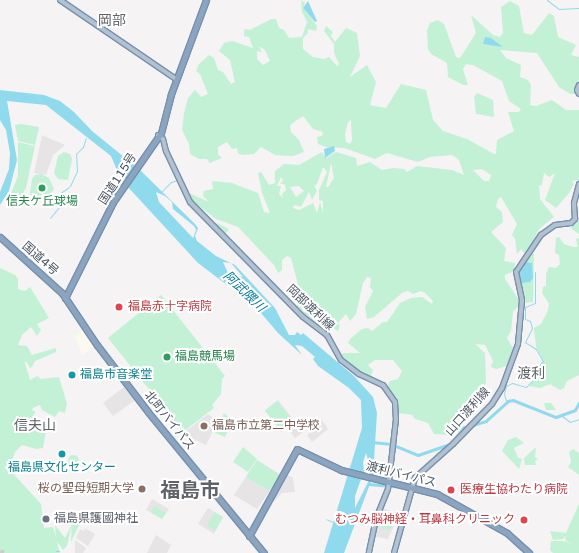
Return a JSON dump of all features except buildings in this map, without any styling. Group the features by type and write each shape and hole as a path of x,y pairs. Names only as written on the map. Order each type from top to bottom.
{"highway":[{"name":"国道115号","path":"65,297 120,190 159,135 176,79 206,0"},
{"name":"国道4号","path":"0,238 65,297"},
{"name":"北町バイパス","path":"65,297 97,345 148,412 263,553"},
{"name":"渡利バイパス","path":"249,536 298,450 342,471 376,479 389,485 412,487 437,494 497,526 529,553"}],"main road":[{"path":"60,0 176,79"},
{"path":"579,86 577,90 579,94"},
{"name":"岡部渡利線","path":"159,135 163,139 168,155 191,204 303,317 327,335 341,360 357,373 385,388 396,408 394,444 389,485 376,519 369,553"},
{"name":"山口渡利線","path":"394,553 412,487 416,478 453,444 499,394 518,344 522,300 516,272 541,235 555,225 570,223 575,219 574,200 579,184"}],"shaded area":[{"path":"42,135 65,145 53,155 46,175 34,173"},
{"path":"83,329 94,346 82,355 75,336"},
{"path":"124,387 135,400 113,416 103,403"},
{"path":"278,400 303,432 295,438 287,427 281,432 265,410"},
{"name":"福島市立第二中学校","path":"208,414 218,421 206,445 192,438 186,431"},
{"path":"321,419 328,429 312,442 307,435 311,432 309,429"},
{"path":"257,460 281,475 257,509 234,495"},
{"path":"286,474 293,478 295,492 282,493 272,503 270,501"},
{"path":"152,499 169,509 162,519 146,510"},
{"path":"208,508 223,517 214,534 198,524"},
{"path":"381,508 394,512 393,528 388,539 373,536"},
{"path":"85,528 95,534 88,546 76,538 80,529 84,531"},
{"path":"156,535 171,545 167,553 147,553"},
{"path":"75,540 86,548 83,553 75,553"}],"green space":[{"path":"301,0 305,3 303,8 317,26 316,31 308,29 308,33 303,38 303,49 313,57 324,59 329,57 337,66 339,64 334,53 334,44 324,31 326,26 333,32 331,36 335,42 346,28 357,33 360,56 350,77 367,65 376,82 370,105 386,108 401,84 426,90 433,120 443,131 467,139 494,154 496,154 497,140 514,131 508,112 519,112 521,109 509,101 502,81 473,65 466,64 463,69 468,85 463,85 448,77 447,63 431,54 428,49 427,30 430,23 438,20 444,24 456,57 460,58 476,33 471,15 493,35 500,37 503,33 501,7 510,1 519,6 524,33 532,35 549,13 554,16 558,37 576,45 571,55 579,57 579,94 570,94 559,87 537,53 500,50 506,58 521,65 520,77 528,80 531,85 530,105 536,106 552,100 566,110 579,110 579,180 572,181 574,184 569,193 556,208 545,200 555,173 549,177 544,173 542,185 539,186 540,199 554,217 539,229 530,247 524,253 521,249 517,254 515,239 512,235 517,224 501,197 498,199 496,207 502,212 503,222 491,232 506,248 504,261 515,263 514,271 505,275 505,279 521,303 513,312 511,331 507,338 513,348 507,366 496,369 491,367 493,361 485,345 475,344 485,353 486,383 478,392 480,399 478,404 455,413 453,428 462,426 450,435 434,434 428,423 415,419 412,415 399,413 388,385 390,381 398,379 402,371 393,360 375,360 368,365 373,370 371,376 362,373 340,358 343,353 360,353 348,343 350,339 362,329 368,328 372,331 383,322 387,322 400,303 411,298 422,297 432,304 433,301 425,293 421,291 413,294 408,291 402,293 374,317 367,319 365,307 373,291 370,287 371,278 367,277 363,283 356,314 350,321 346,314 338,323 340,326 338,331 317,319 314,324 297,306 299,288 291,258 287,256 282,260 282,270 278,273 274,265 238,227 216,219 189,198 189,193 209,202 203,196 204,191 213,189 212,181 232,183 258,193 264,212 270,213 262,193 258,173 261,172 269,185 275,183 275,171 284,164 299,165 322,152 326,158 336,152 356,158 357,166 370,162 382,170 393,168 404,169 407,172 417,166 452,170 464,175 459,160 452,155 430,157 418,162 387,153 375,159 344,148 326,147 318,144 317,137 322,136 323,132 313,129 303,116 290,125 291,132 299,140 304,152 293,156 275,155 261,147 254,154 242,155 238,153 237,148 232,149 227,142 218,147 218,154 222,158 210,163 207,159 199,159 190,154 189,144 182,130 188,98 195,90 201,97 208,94 200,74 196,71 199,64 209,55 214,58 218,70 223,72 231,84 235,82 230,60 219,51 224,43 232,41 253,48 249,37 244,36 244,29 250,30 271,19 276,19 279,28 284,30 289,38 302,37 307,22 302,12","holes":["259,46 265,50 270,61 263,65 257,59 257,51 262,52","351,120 352,140 350,144 346,142 345,134 348,122","331,163 334,178 328,187 326,187","323,167 327,172 319,190 319,200 323,201 323,213 320,202 317,213 313,203 299,210 293,208 294,205 301,207 309,192 312,200 317,191 314,186 317,184","482,169 491,175 489,181 484,181 473,170","281,177 283,181 280,183 285,185 286,190 282,194 283,198 279,194 281,186 277,186","299,186 304,191 296,197 290,187"]},
{"path":"477,93 493,100 494,117 476,114 474,97"},
{"path":"21,124 39,127 35,145 18,141 15,125"},
{"path":"18,142 35,146 26,188 17,203 9,198 18,176"},
{"path":"64,152 70,154 72,159 68,180 58,179 54,173 58,156"},
{"name":"信夫ケ丘球場","path":"41,174 49,178 54,189 51,193 36,199 30,194 32,179 35,175"},
{"path":"579,221 579,234 570,228"},
{"path":"217,223 229,229 225,235 215,225"},
{"path":"559,237 564,244 573,247 578,247 576,239 579,238 579,375 567,381 564,388 560,390 550,384 540,388 529,386 537,375 537,368 544,361 536,347 534,328 541,324 548,310 549,304 542,293 543,287 546,286 546,274 549,267 556,268 560,264 559,255 555,253 556,238"},
{"path":"529,252 534,254 533,302 524,303 516,272"},
{"path":"0,268 15,275 18,279 18,289 25,291 30,287 49,318 37,324 41,330 37,336 31,327 22,335 18,345 27,346 32,355 56,348 56,352 35,361 30,368 26,361 25,363 30,380 37,376 41,379 59,377 67,404 65,413 59,411 55,417 42,410 40,405 33,408 32,410 36,412 33,415 46,431 43,448 36,449 22,445 15,452 9,469 41,504 44,528 53,527 60,553 0,553"},
{"name":"福島競馬場","path":"161,295 225,376 222,379 221,394 212,405 214,408 183,432 108,338"},
{"path":"277,401 294,421 284,429 281,425 278,427 265,411"},
{"path":"544,403 551,403 556,410 546,410"},
{"path":"224,413 233,421 225,437 215,433"},
{"path":"516,437 524,443 514,448 518,458 522,459 519,469 502,451 508,440"},
{"path":"243,447 257,459 248,472 233,462"},
{"path":"536,447 535,457 538,459 535,461 536,465 525,465 524,458"},
{"path":"573,449 579,453 579,475 568,467 571,462 569,452"},
{"path":"71,455 75,455 77,456 77,464 71,465 68,462 68,458"},
{"path":"257,460 278,474 279,477 272,488 268,490 246,477"},
{"path":"579,504 579,553 553,553 550,550 551,541 563,541 573,544 566,541 565,536 563,539 553,540 550,531 566,533"},
{"path":"154,506 166,513 162,519 151,512"},
{"path":"214,512 223,517 215,531 207,526"},
{"path":"386,514 394,516 393,527 388,530 381,528"},
{"path":"75,517 75,521 80,523 71,542 72,520"},
{"path":"72,524 67,546 63,550 56,540 55,525 65,538"}],"water":[{"path":"308,1 317,21 315,22 303,8"},
{"path":"485,37 491,38 503,47 483,44"},
{"name":"阿武隈川","path":"0,90 44,95 60,101 74,112 92,131 140,170 195,224 198,228 195,236 197,241 216,256 231,263 235,265 275,308 289,335 295,335 297,332 301,335 303,333 354,376 373,397 377,413 373,476 344,553 324,553 362,428 361,400 349,388 318,366 313,359 315,357 302,346 295,345 302,355 278,333 255,306 198,263 127,186 124,175 117,170 111,156 46,105 7,101 17,160 9,191 0,205 0,192 9,169 10,153 6,130 0,120","holes":["156,192 165,196 172,202 173,209 194,226 196,230 193,238 159,202","223,262 231,263 243,277 228,273","366,453 369,463 369,480 355,508 355,496 364,471 363,462"]},
{"path":"334,146 335,151 325,158 324,149"},
{"path":"525,262 532,263 533,278 530,282 522,283 518,273"}],"waterway":[{"path":"547,0 559,9 579,8"},
{"path":"70,186 77,171 76,154 83,147 86,138"},
{"path":"161,192 171,182 178,180"},
{"path":"50,218 59,207 59,194 69,187"},
{"path":"506,401 504,394 506,386 512,383 526,387 534,379 536,369 543,361 536,349 525,342 532,328 530,321 525,319 525,307 535,303 535,272"},
{"path":"455,439 463,428 486,421 508,401 513,400 556,417 575,410 579,403"},
{"path":"562,416 570,422 579,419"},
{"path":"372,442 391,444 418,455 450,444"},
{"path":"369,484 401,487"},
{"path":"328,520 333,522"}],"tunnel":[{"path":"0,551 4,553"}],"place":[{"name":"信夫ケ丘球場","path":"42,188"},
{"name":"福島赤十字病院","path":"119,307"},
{"name":"福島競馬場","path":"167,357"},
{"name":"福島市音楽堂","path":"72,375"},
{"name":"福島市立第二中学校","path":"204,426"},
{"name":"福島県文化センター","path":"62,454"},
{"name":"桜の聖母短期大学","path":"142,489"},
{"name":"医療生協わたり病院","path":"451,490"},
{"name":"福島県護國神社","path":"46,519"},
{"name":"むつみ脳神経・耳鼻科クリニック","path":"524,520"}],"district":[{"name":"岡部","path":"112,21"},
{"name":"渡利","path":"531,374"},
{"name":"信夫山","path":"35,426"},
{"name":"福島市","path":"190,491"}]}
